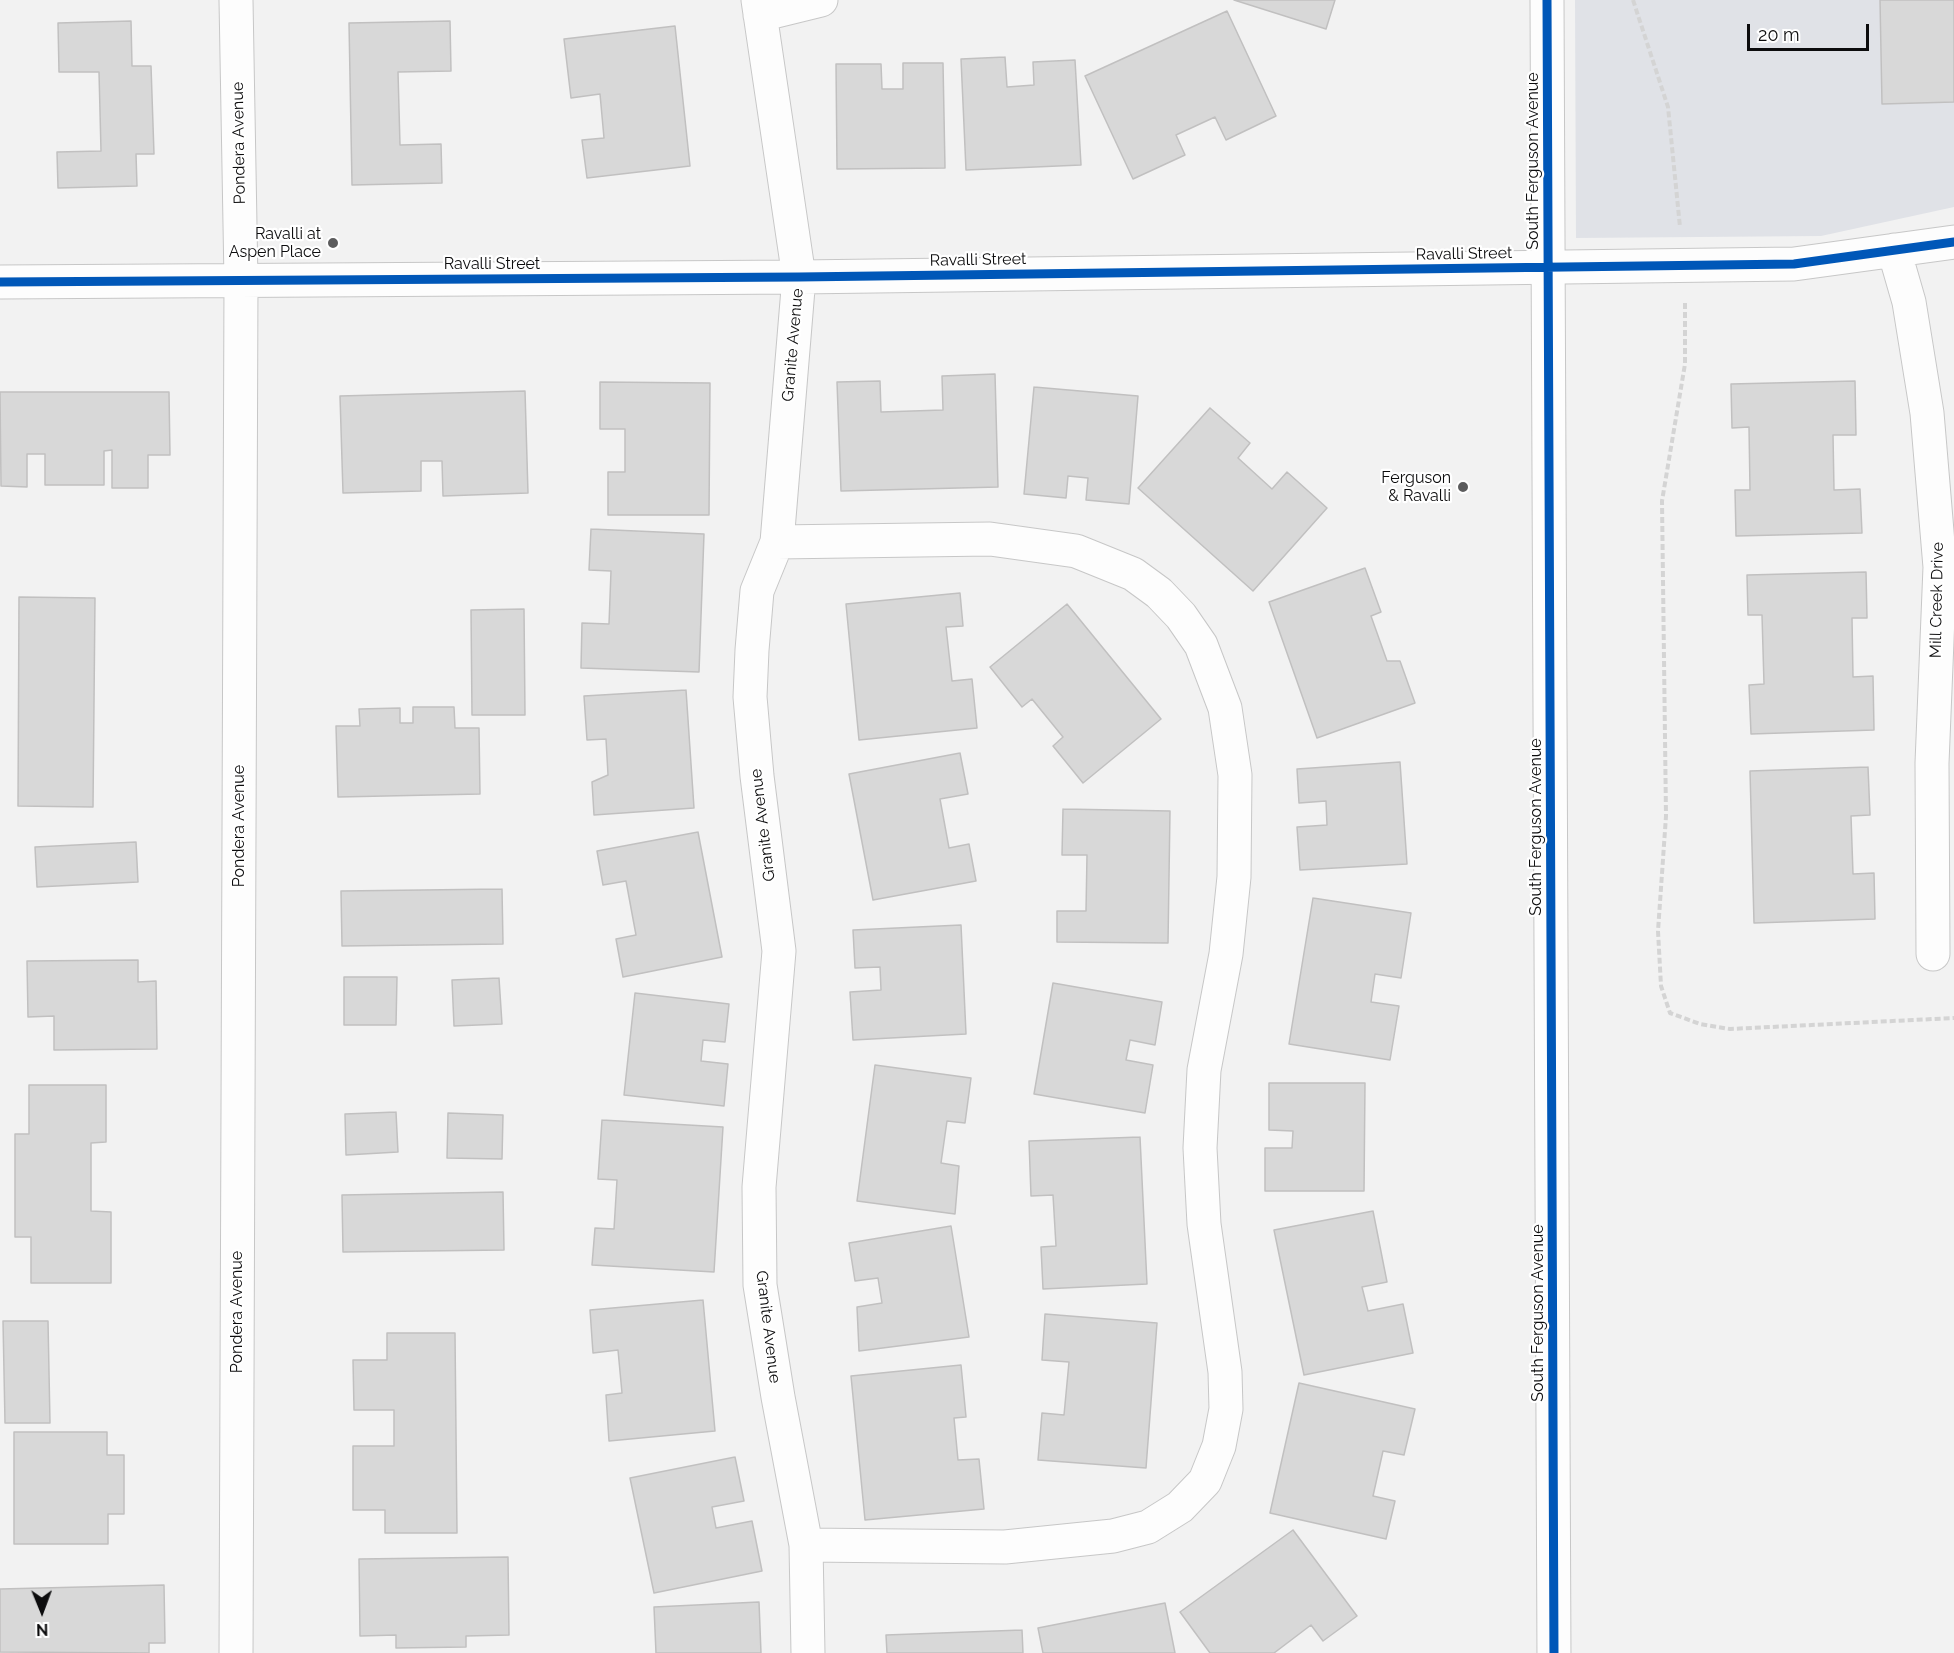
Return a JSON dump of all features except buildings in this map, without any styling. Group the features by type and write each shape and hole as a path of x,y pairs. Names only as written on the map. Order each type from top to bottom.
{"street":[{"name":"Pondera Avenue","path":"236,0 241,281 236,1653"},
{"path":"759,8 821,0"},
{"name":"South Ferguson Avenue","path":"1547,0 1554,1653"},
{"name":"Granite Avenue","path":"759,8 799,277 777,542 757,591 750,697 779,951 759,1187 760,1285 777,1397 806,1545 808,1653"},
{"name":"Ravalli Street","path":"0,282 799,277 1794,264 1954,242"},
{"name":"Mill Creek Drive","path":"1894,250 1909,302 1928,413 1940,567 1943,762 1933,954"},
{"path":"777,542 990,539 1076,551 1133,574 1159,593 1181,616 1201,645 1225,708 1234,775 1234,877 1226,954 1204,1070 1200,1148 1204,1224 1226,1372 1226,1409 1219,1446 1204,1481 1180,1507 1148,1527 1113,1536 1005,1547 806,1545"}],"path":[{"path":"1633,0 1668,107 1684,266 1685,364 1662,501 1666,816 1658,931 1661,986 1670,1013 1700,1024 1730,1029 1954,1018"}],"shaded area":[{"path":"1575,0 1954,0 1954,207 1821,236 1576,238"}],"cycle path":[{"path":"1547,0 1554,1653"},
{"path":"0,282 799,277 1794,264 1954,242"}],"place":[{"name":"Ravalli at Aspen Place","path":"333,243"},
{"name":"Ferguson & Ravalli","path":"1463,487"}]}
